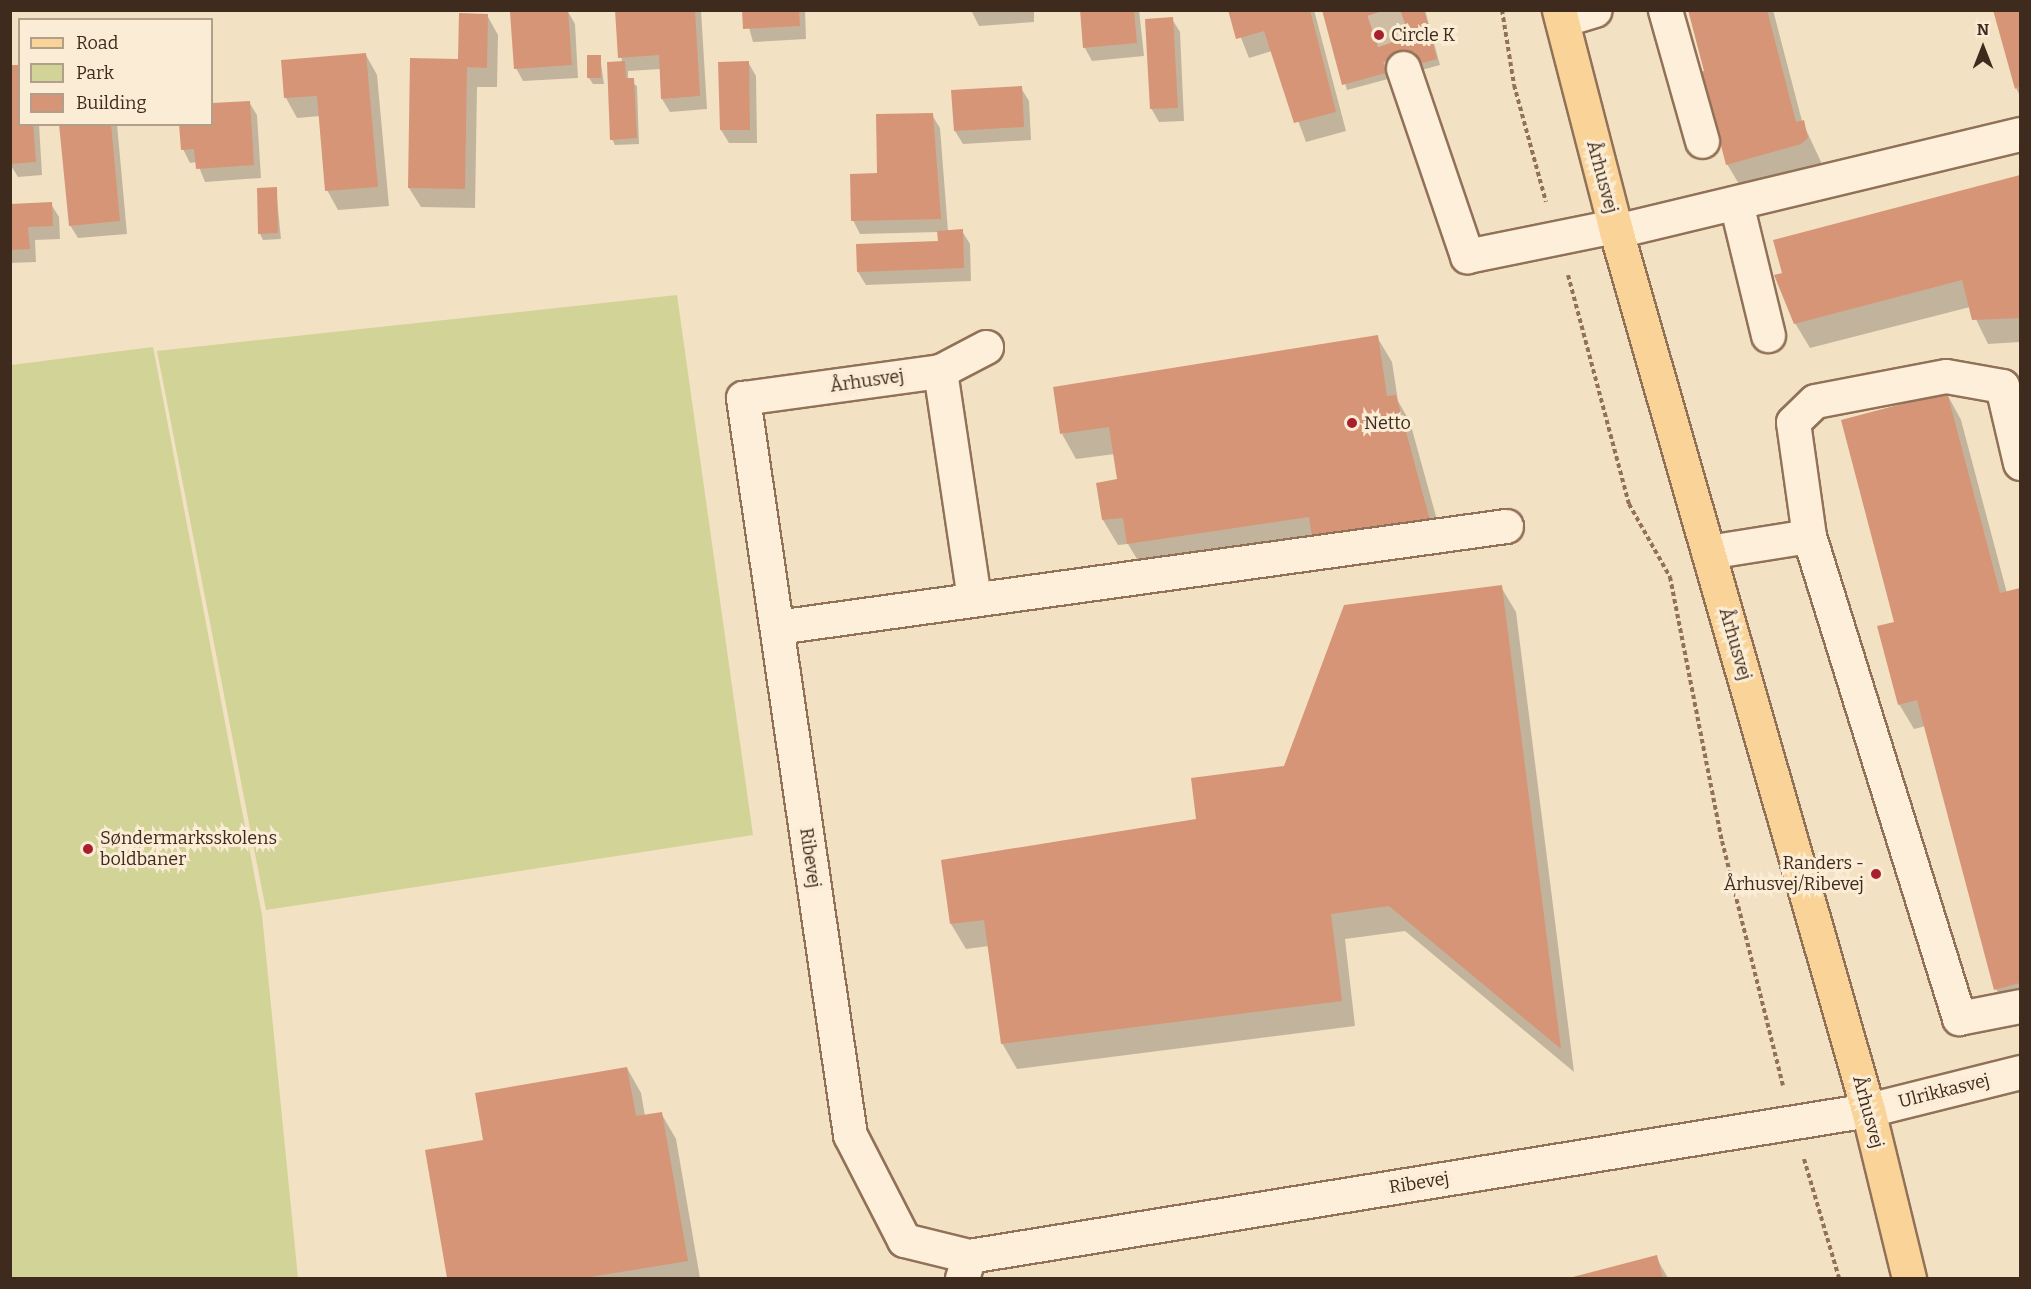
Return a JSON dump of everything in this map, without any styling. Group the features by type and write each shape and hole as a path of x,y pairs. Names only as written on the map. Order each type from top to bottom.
{"main road":[{"name":"Århusvej","path":"1560,15 1616,229 1868,1110 1909,1278"}],"street":[{"path":"1560,15 1595,10"},
{"path":"1665,10 1702,141"},
{"path":"1402,68 1467,256 1556,236 1616,229 1736,203 2020,134"},
{"path":"1736,203 1768,335"},
{"name":"Århusvej","path":"743,398 940,371 986,347"},
{"path":"940,371 974,599"},
{"path":"2020,463 2002,386 1946,376 1815,401 1793,422 1809,536 1959,1018 2020,1006"},
{"name":"Ribevej","path":"743,398 850,1135 904,1240 966,1267 1792,1121 1868,1110"},
{"path":"777,627 1506,526"},
{"path":"1708,552 1809,536"},
{"name":"Ulrikkasvej","path":"1868,1110 2020,1072"}],"path":[{"path":"1502,10 1514,85 1629,504 1670,577 1722,841 1792,1121 1839,1278"}],"green space":[{"path":"677,295 753,835 266,910 157,351"},
{"name":"Søndermarksskolens boldbaner","path":"153,347 262,915 298,1278 11,1278 11,365"}],"building":[{"path":"568,10 572,65 514,69 510,12"},
{"path":"615,10 695,10 700,96 661,99 659,55 618,58"},
{"path":"742,10 799,10 800,26 743,29"},
{"path":"1080,10 1134,10 1137,43 1083,48"},
{"path":"1228,10 1310,10 1336,112 1294,123 1264,31 1236,39"},
{"name":"Circle K","path":"1322,10 1424,10 1437,59 1342,85"},
{"path":"1688,10 1767,10 1796,122 1804,120 1808,138 1801,144 1726,165 1707,91 1698,93 1693,73 1704,71"},
{"path":"1993,10 2020,10 2020,86 2015,89"},
{"path":"459,13 488,14 487,68 467,67 465,189 408,188 410,58 458,59"},
{"path":"1173,17 1178,108 1150,109 1145,19"},
{"path":"366,53 378,187 325,191 317,96 284,98 281,60"},
{"path":"587,55 601,55 601,78 587,78"},
{"path":"625,61 626,78 634,78 637,138 610,140 607,62"},
{"path":"749,61 750,130 720,130 718,62"},
{"path":"10,65 18,65 18,126 33,126 36,162 10,164"},
{"path":"1022,86 1024,127 954,131 951,90"},
{"path":"250,101 254,165 196,169 194,149 181,150 179,126 213,126 213,103"},
{"path":"933,113 941,219 851,221 850,174 877,173 876,114"},
{"path":"59,126 111,126 120,221 69,226"},
{"path":"2020,175 2020,318 1972,320 1962,280 1794,324 1774,275 1782,273 1773,240"},
{"path":"277,187 278,233 258,234 257,188"},
{"path":"52,202 53,226 28,227 30,249 10,250 10,204"},
{"path":"963,229 964,268 857,272 856,244 938,241 937,231"},
{"path":"1378,335 1387,396 1396,395 1431,524 1313,542 1309,517 1127,544 1123,518 1102,520 1096,483 1117,479 1109,427 1060,434 1053,387"},
{"path":"1947,392 2000,593 2020,588 2020,983 1994,990 1917,700 1898,705 1877,626 1894,622 1841,420"},
{"path":"1502,585 1561,1049 1389,906 1331,914 1342,1001 1001,1044 984,920 950,924 941,860 1196,819 1191,778 1284,766 1344,605"},
{"path":"627,1067 636,1116 662,1112 688,1261 584,1278 447,1278 425,1150 483,1140 475,1093"},
{"path":"1657,1255 1663,1278 1569,1278"}],"tunnel":[{"path":"1383,10 1403,68"}],"place":[{"name":"Circle K","path":"1379,35"},
{"name":"Netto","path":"1352,423"},
{"name":"Søndermarksskolens boldbaner","path":"88,849"},
{"name":"Randers - Århusvej/Ribevej","path":"1876,874"}]}
